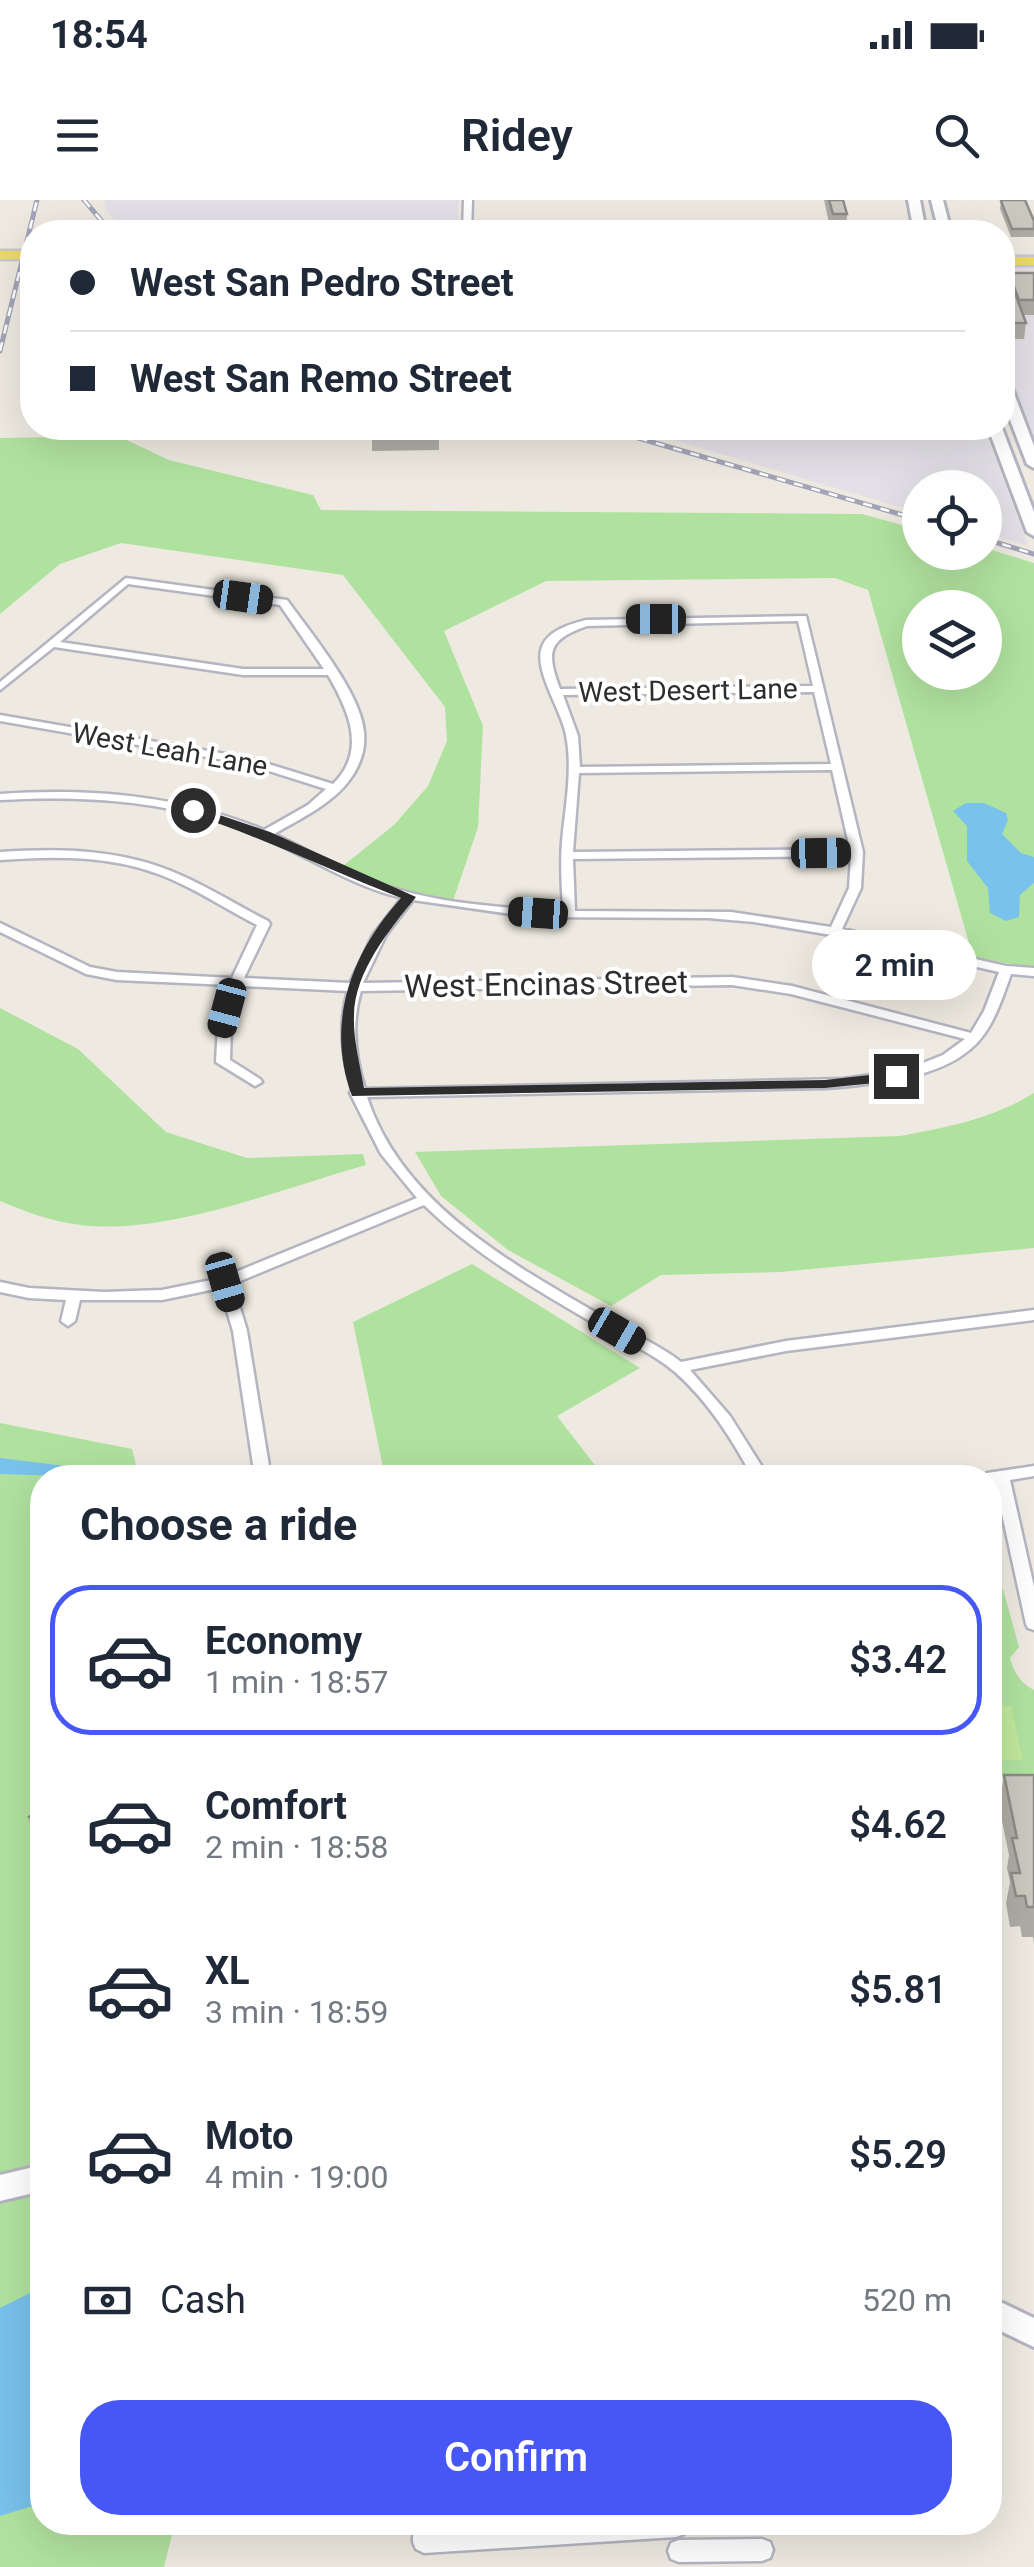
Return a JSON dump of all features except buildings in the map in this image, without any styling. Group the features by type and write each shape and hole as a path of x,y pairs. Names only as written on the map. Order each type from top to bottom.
{"main road":[{"path":"1015,414 1034,464"},
{"path":"1000,440 1030,512 1034,532"},
{"path":"0,2188 30,2181"},
{"path":"1002,2317 1034,2332"}],"street":[{"path":"0,688 126,581 282,602 331,672 360,723 359,756 337,790 307,814 265,834"},
{"path":"569,915 572,734 545,659 548,644 562,632 586,623 802,618 858,852 855,888 835,931"},
{"path":"54,644 243,672 331,672"},
{"name":"West Desert Lane","path":"558,692 818,689"},
{"name":"West Leah Lane","path":"0,718 249,761 337,790"},
{"path":"58,740 69,730"},
{"path":"574,770 838,767"},
{"path":"0,797 73,794 149,800 265,834 325,864 409,897 569,915 703,914 835,931 1006,970 1034,980"},
{"path":"0,856 42,852 106,857 150,866 264,924 233,984 221,1030 222,1062 255,1082"},
{"path":"567,856 858,852"},
{"path":"409,897 383,926 352,988 346,1015 357,1092 392,1165 422,1202 526,1278 678,1367 714,1406 752,1465"},
{"name":"West Encinas Street","path":"0,927 86,970 233,984 352,988 732,980 792,990 976,1038"},
{"path":"1006,970 1034,972"},
{"path":"357,1092 862,1082 896,1076 943,1058 976,1038 1006,970"},
{"path":"0,1287 74,1296 162,1295 225,1282 422,1202"},
{"path":"225,1282 240,1331 260,1465"},
{"path":"68,1322 74,1296"},
{"path":"678,1367 786,1346 1034,1315"},
{"path":"1002,1475 1034,1471"},
{"path":"1002,1506 1034,1624"},
{"path":"424,2535 424,2542 528,2535"},
{"path":"679,2559 762,2550"}],"shaded area":[{"path":"104,200 459,200 458,220 115,220 106,211"},
{"path":"1015,264 1034,264 1034,439 1015,390"},
{"path":"674,440 988,440 1000,470 902,470 902,508"},
{"path":"1002,476 1028,546 1002,538"}],"green space":[{"path":"0,438 126,440 169,460 313,495 321,510 862,514 902,525 902,570 1002,570 1002,553 1034,563 1034,968 973,957 868,590 835,578 546,581 444,631 483,726 478,827 453,901 392,887 344,865 394,825 428,786 447,741 445,707 343,575 121,543 60,564 0,614"},
{"path":"0,1008 78,1049 166,1132 247,1158 363,1154 366,1165 224,1208 149,1224 71,1224 0,1201"},
{"path":"1034,1093 1034,1248 780,1272 661,1275 611,1306 508,1250 441,1196 415,1152 900,1136 986,1116"},
{"path":"472,1264 640,1368 557,1416 595,1465 383,1465 353,1322"},
{"path":"0,1423 132,1449 136,1465 30,1465 30,2535 172,2535 164,2567 0,2567"},
{"path":"1002,1589 1019,1647 1010,1658 1013,1668 1034,1690 1034,1777 1002,1778"},
{"path":"1002,1706 1011,1706 1023,1760 1002,1760"}],"water":[{"path":"966,803 984,803 1006,813 1008,820 1002,834 1021,853 1034,857 1034,883 1020,895 1019,917 1006,921 990,913 988,888 967,861 967,826 953,811"},
{"path":"0,1458 57,1465 30,1465 30,1475 0,1474"},
{"path":"30,2293 30,2507 0,2516 0,2308"}],"railway":[{"path":"32,220 37,200"},
{"path":"84,200 101,220"},
{"path":"0,351 20,269"},
{"path":"645,440 902,515"},
{"path":"1002,544 1034,554"}],"route":[{"path":"193,810 265,834 325,864 409,897 383,926 352,988 346,1015 357,1092 825,1084 896,1076"}]}
